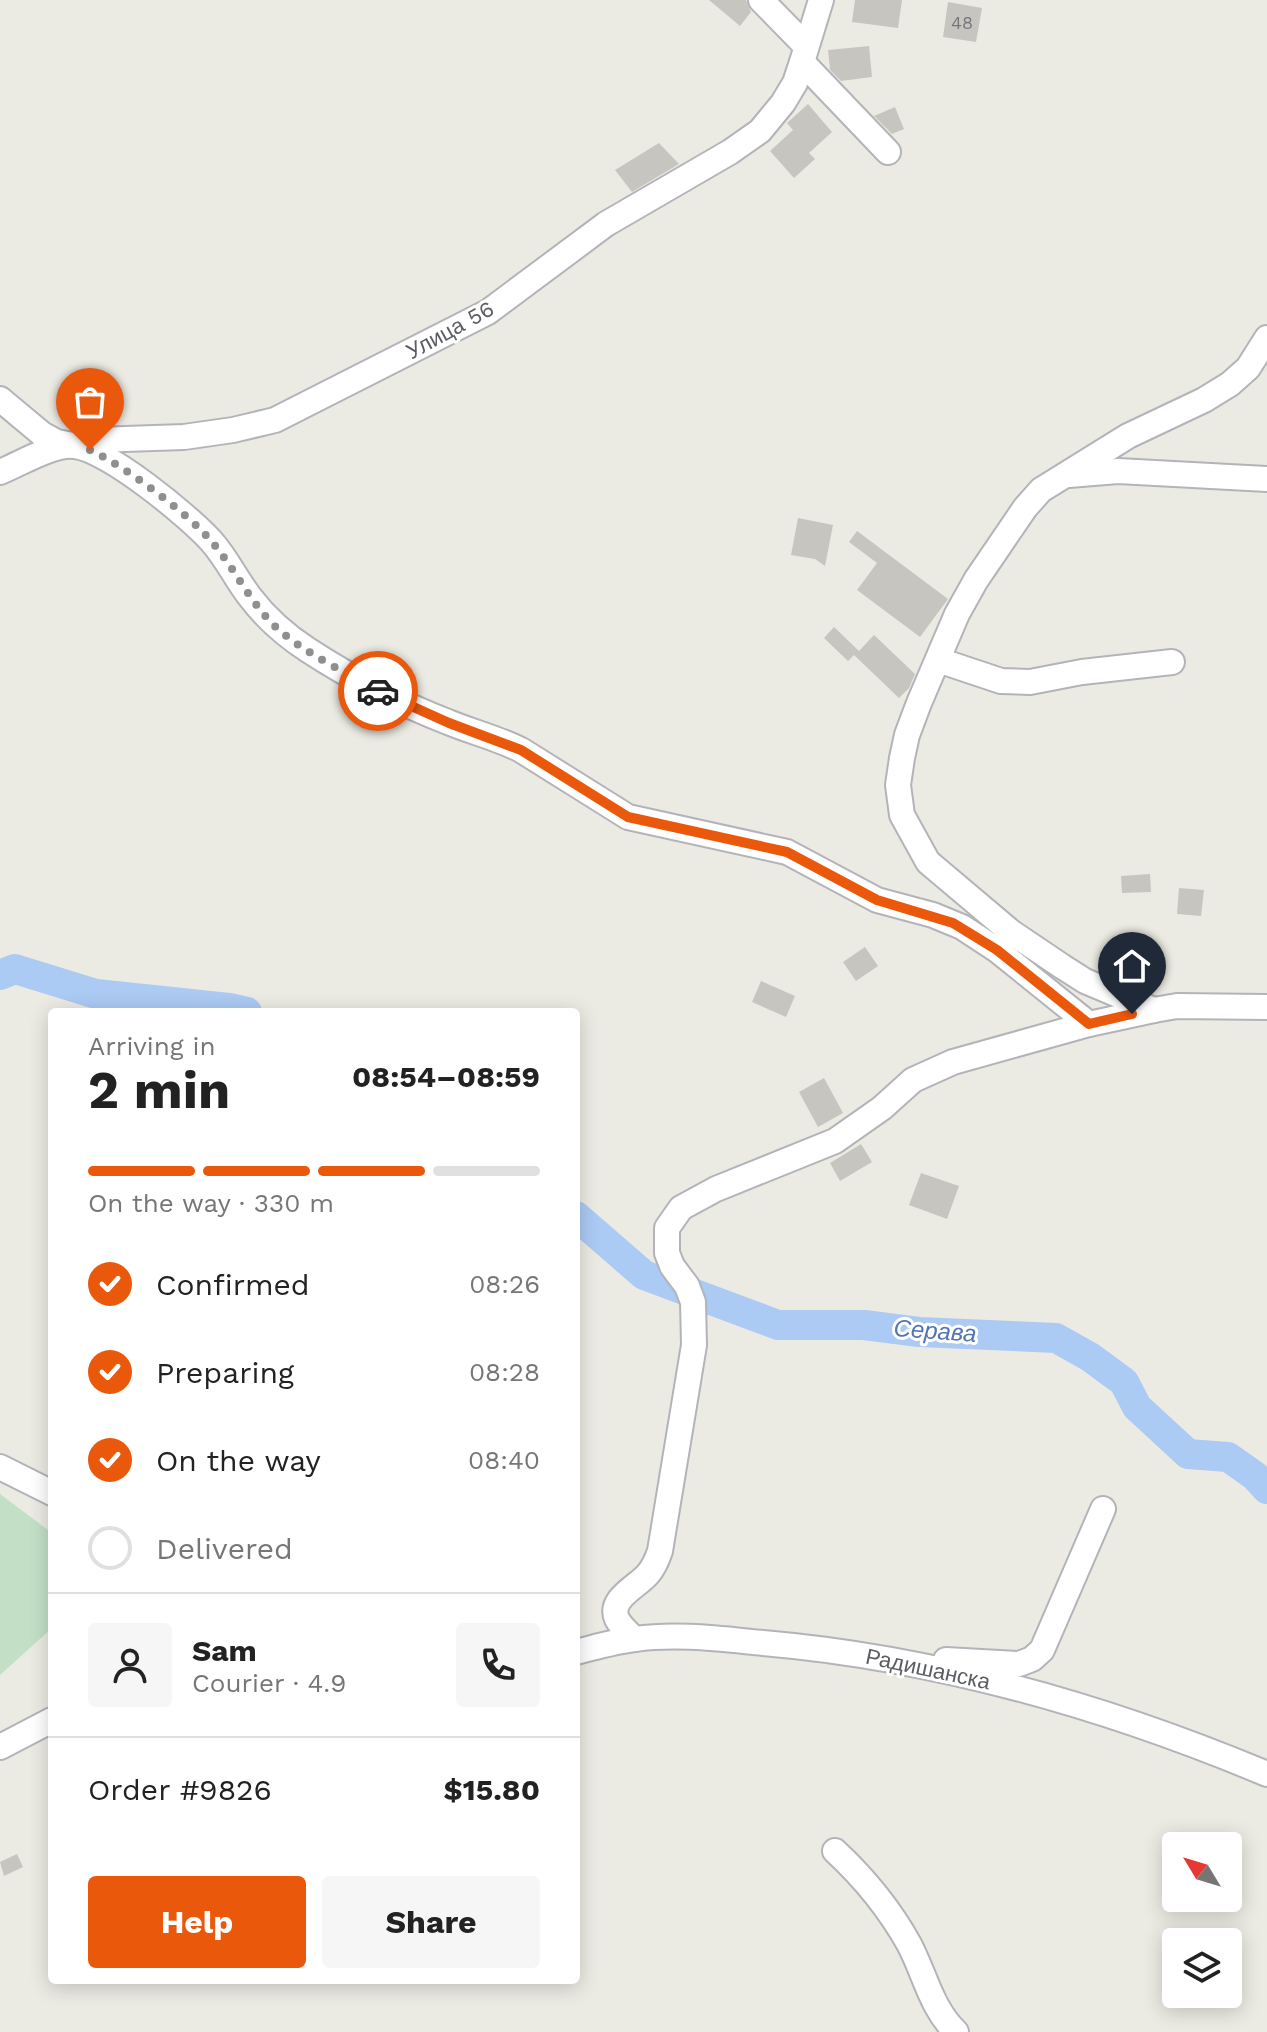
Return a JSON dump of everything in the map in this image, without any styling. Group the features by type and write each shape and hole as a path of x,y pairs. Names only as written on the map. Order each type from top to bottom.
{"street":[{"path":"761,0 888,152"},
{"name":"Улица 56","path":"0,472 44,453 95,440 184,437 275,420 469,323 586,237 760,131 795,83 821,0"},
{"path":"1154,1010 1085,981 1063,967 1011,932 928,862 902,815 898,785 907,735 957,614 1025,508 1041,490 1062,475 1128,436 1204,400 1230,384 1248,368 1267,338"},
{"path":"0,399 42,434 57,442 90,450 120,467 211,541 248,595 280,630 309,651 386,695 521,750 628,817 787,852 877,900 953,923 997,950 1089,1024"},
{"path":"1062,475 1118,471 1267,479"},
{"path":"938,660 1001,681 1030,682 1082,672 1172,662"},
{"path":"634,1639 620,1624 615,1608 627,1592 650,1572 660,1551 694,1345 693,1302 667,1253 666,1236 671,1221 681,1208 697,1198 835,1141 882,1108 913,1080 953,1062 1089,1024 1154,1010 1177,1006 1267,1007"},
{"path":"0,1467 48,1491"},
{"path":"899,1661 1019,1664 1032,1659 1042,1650 1103,1509"},
{"name":"Радишанска","path":"580,1651 634,1639 662,1637 801,1646 899,1661 1086,1708 1171,1735 1267,1774"},
{"path":"0,1747 48,1722"},
{"path":"835,1851 857,1872 909,1944 928,1990 956,2032"}],"green space":[{"path":"0,1494 48,1530 48,1632 0,1675"}],"building":[{"path":"709,0 746,0 751,12 740,26"},
{"path":"855,0 902,0 898,28 852,22"},
{"path":"948,2 982,8 976,42 943,37"},
{"path":"869,46 872,77 841,81 830,70 828,50"},
{"path":"808,104 832,132 809,153 815,159 794,178 770,151 793,130 787,123"},
{"path":"895,107 904,129 892,134 874,116"},
{"path":"659,143 679,164 632,192 615,170"},
{"path":"798,518 833,525 825,566 815,559 791,555"},
{"path":"857,531 948,599 920,637 857,590 877,563 849,542"},
{"path":"834,627 859,651 874,635 915,674 909,688 899,698 854,655 848,661 824,638"},
{"path":"1150,874 1151,892 1122,893 1121,876"},
{"path":"1179,888 1204,890 1201,916 1177,914"},
{"path":"865,947 878,966 856,981 843,962"},
{"path":"761,981 795,996 786,1017 752,1002"},
{"path":"824,1078 843,1113 818,1127 799,1092"},
{"path":"861,1144 872,1162 840,1181 830,1163"},
{"path":"921,1173 959,1186 947,1219 909,1205"},
{"path":"17,1854 23,1867 4,1876 0,1862"}],"waterway":[{"name":"Серава","path":"0,975 15,969 96,994 229,1008"},
{"name":"Серава","path":"580,1219 644,1275 778,1325 864,1325 919,1332 1056,1338 1090,1357 1124,1382 1137,1407 1188,1454 1228,1457 1255,1476 1267,1489"}],"way so far":[{"path":"90,450 120,467 211,541 248,595 280,630 309,651 378,691"}],"route":[{"path":"378,691 449,723 521,750 628,817 662,827 787,852 877,900 953,923 997,950 1089,1024 1132,1014"}]}
